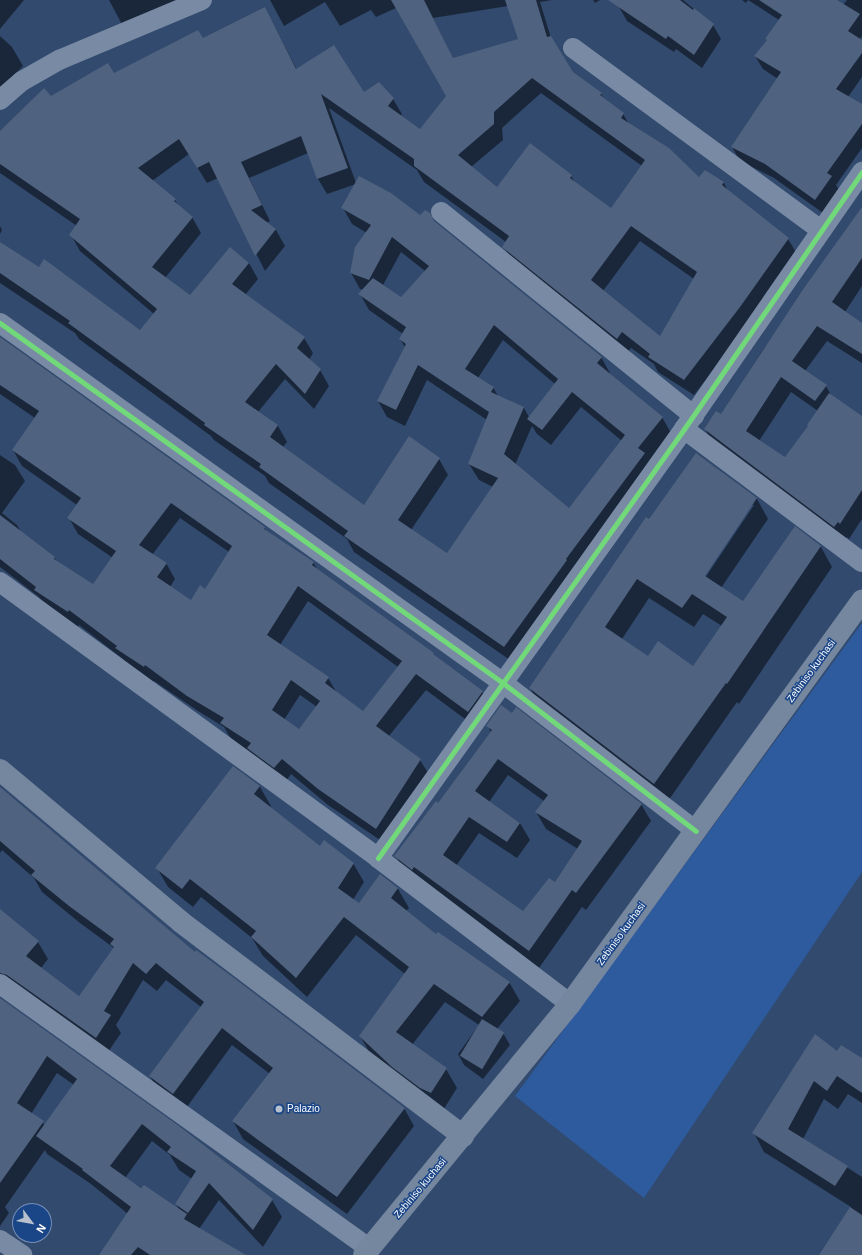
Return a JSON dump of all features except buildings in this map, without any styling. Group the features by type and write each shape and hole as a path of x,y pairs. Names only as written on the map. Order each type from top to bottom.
{"street":[{"path":"0,100 22,81 59,60 202,0"},
{"path":"573,48 821,230"},
{"path":"378,858 689,423 862,172"},
{"path":"441,212 689,423 862,562"},
{"path":"0,323 503,684 696,831"},
{"path":"0,582 378,858 570,1004"},
{"name":"Zebiniso kuchasi","path":"367,1252 570,1004 862,600"},
{"path":"0,770 181,922 463,1136"},
{"path":"0,984 367,1252"},
{"path":"0,1240 22,1255"}],"shaded area":[{"path":"862,623 862,872 644,1198 515,1096"}],"cycle path":[{"path":"378,858 684,429 862,172"},
{"path":"0,323 503,683 696,831"}],"place":[{"name":"Palazio","path":"279,1109"}]}
